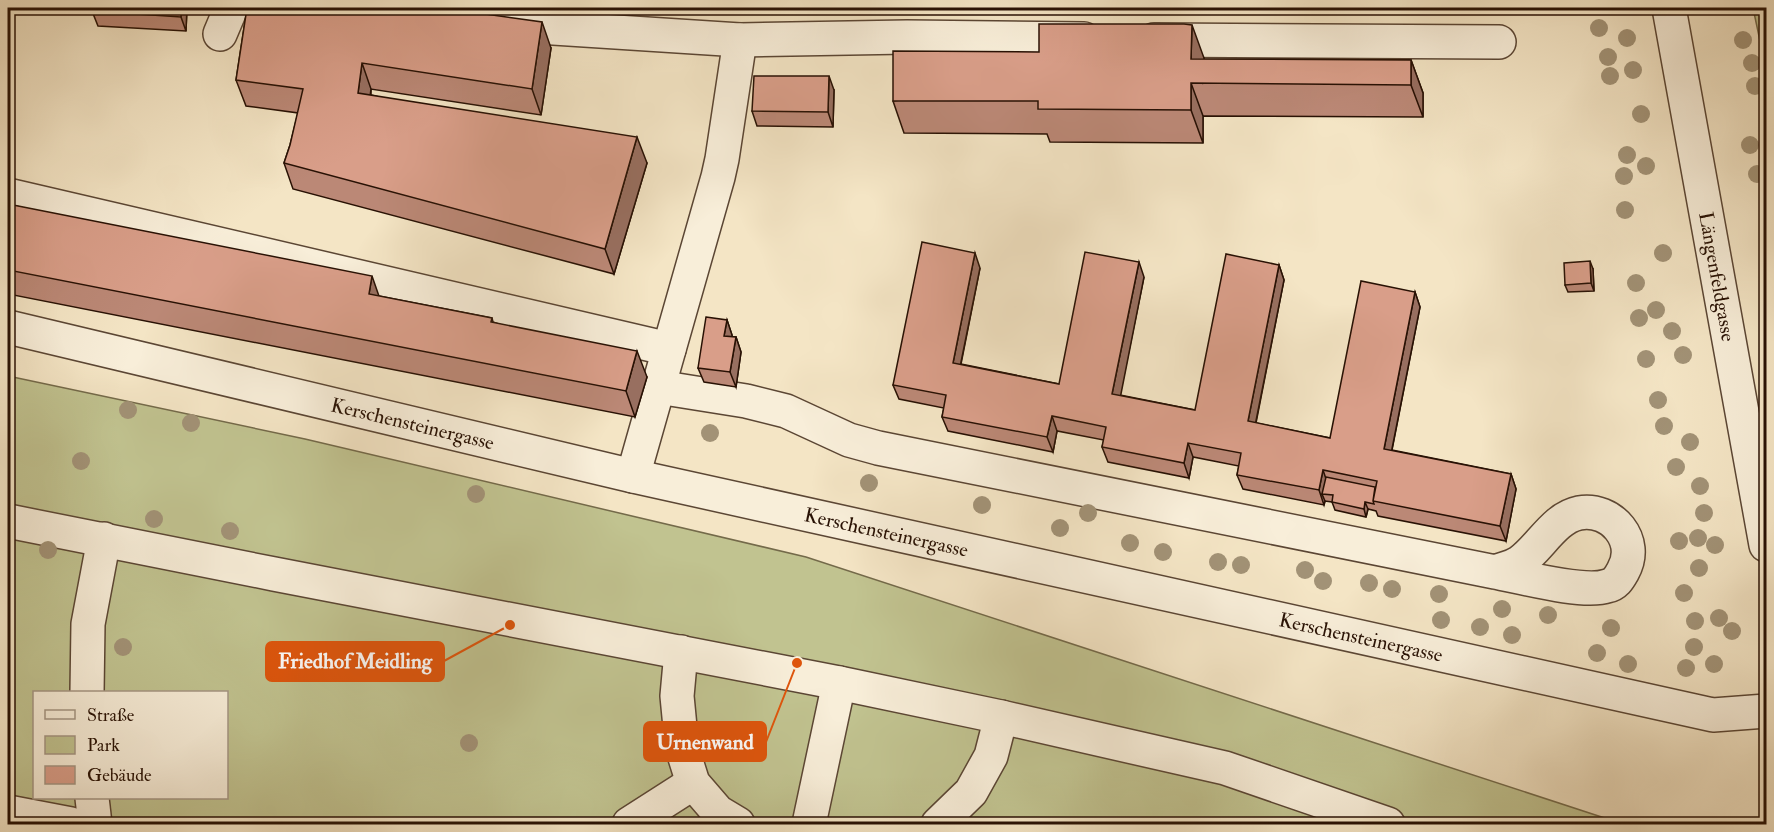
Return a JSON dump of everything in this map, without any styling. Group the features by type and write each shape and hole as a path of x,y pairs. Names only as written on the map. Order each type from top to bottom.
{"street":[{"path":"410,8 538,27 740,40 907,37 1499,42"},
{"name":"Längenfeldgasse","path":"1669,8 1767,545"},
{"path":"633,476 722,159 740,40"},
{"path":"8,195 669,349"},
{"name":"Kerschensteinergasse","path":"8,327 633,476 1713,715 1767,711"},
{"path":"658,387 746,401 786,411 849,440 879,448 1495,572"},
{"path":"8,520 1001,717 1225,768 1388,825"},
{"path":"87,691 88,624 104,539"},
{"path":"681,652 678,707 682,748 693,783 718,812 738,825"},
{"path":"808,825 838,683"},
{"path":"938,825 970,792 991,756 1001,717"},
{"path":"629,825 693,783"},
{"path":"92,799 95,825"},
{"path":"8,812 71,825"}],"green space":[{"path":"1753,8 1766,8 1766,69"},
{"path":"8,376 305,439 806,557 1623,824 8,824"}],"building":[{"path":"92,8 181,8 181,17 92,11"},
{"path":"247,8 443,8 542,22 532,89 362,63 358,93 637,137 605,249 284,163 303,89 236,80"},
{"path":"1039,24 1192,25 1191,59 1411,60 1411,85 1191,83 1191,110 1038,109 1038,101 893,101 893,51 1039,52"},
{"path":"754,76 829,76 828,112 752,111"},
{"path":"8,204 372,276 369,294 492,318 491,322 637,351 626,391 8,270"},
{"path":"922,242 975,253 953,363 1059,384 1085,252 1139,262 1112,394 1195,410 1226,254 1279,265 1248,421 1330,438 1361,281 1415,292 1384,449 1511,474 1500,526 1373,501 1377,481 1323,470 1319,490 1237,475 1241,453 1188,443 1184,463 1102,447 1106,427 1052,416 1047,437 942,417 946,395 893,385"},
{"path":"1590,261 1591,283 1565,285 1564,263"},
{"path":"706,317 727,320 724,336 736,337 730,372 698,368"},
{"path":"1326,477 1375,487 1374,504 1365,502 1364,509 1332,502 1333,495 1322,494"}],"place":[{"name":"Friedhof Meidling","path":"510,625"},
{"name":"Urnenwand","path":"797,663"}]}
